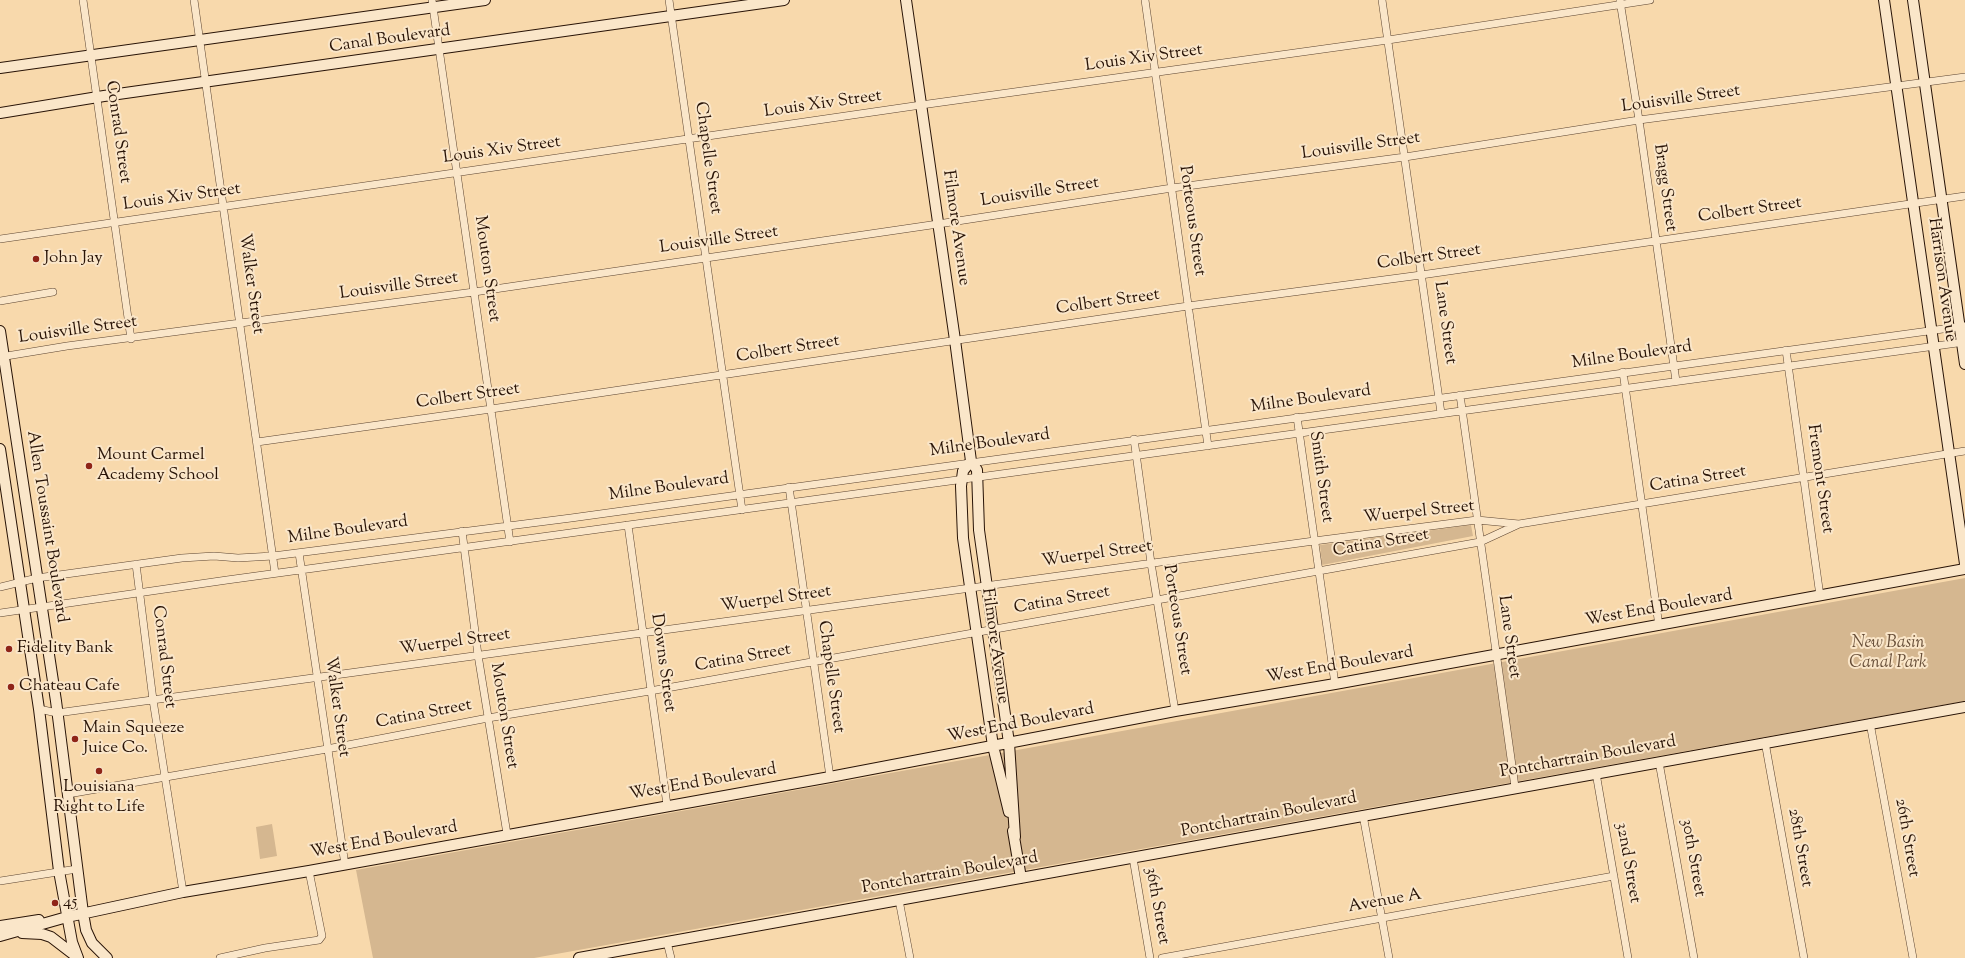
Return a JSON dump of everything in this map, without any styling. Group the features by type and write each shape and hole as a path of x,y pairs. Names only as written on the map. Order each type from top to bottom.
{"main road":[{"name":"Canal Boulevard","path":"0,68 200,41 432,4 485,0"},
{"name":"Canal Boulevard","path":"0,113 97,97 784,0"},
{"name":"Filmore Avenue","path":"906,0 971,461 977,470 979,530 1009,743 1015,836 1021,878"},
{"name":"Harrison Avenue","path":"1884,0 1965,564"},
{"name":"Harrison Avenue","path":"1913,0 1941,200 1962,326 1965,364"},
{"name":"Allen Toussaint Boulevard","path":"0,331 2,356 58,713 83,913 86,930 92,943 107,958"},
{"name":"Allen Toussaint Boulevard","path":"0,448 39,709 59,871 72,942 78,958"},
{"name":"Filmore Avenue","path":"971,461 962,470 963,538 993,746 1015,836"},
{"name":"West End Boulevard","path":"67,917 182,892 345,865 507,834 830,777 1175,711 1659,626 1965,569"},
{"name":"Pontchartrain Boulevard","path":"579,958 1965,706"},
{"path":"0,926 14,922 67,917"},
{"path":"0,936 67,917"},
{"path":"10,933 31,932 51,937 78,958"}],"street":[{"name":"Conrad Street","path":"83,0 131,339"},
{"name":"Walker Street","path":"194,0 241,323 275,573"},
{"name":"Chapelle Street","path":"669,0 742,510"},
{"name":"Porteous Street","path":"1145,0 1208,446"},
{"name":"Lane Street","path":"1382,0 1441,413"},
{"name":"Louis Xiv Street","path":"0,239 1155,72 1388,40 1620,2 1650,0"},
{"name":"Bragg Street","path":"1620,2 1640,120 1676,381"},
{"name":"Mouton Street","path":"432,4 510,542"},
{"name":"Louisville Street","path":"2,356 474,292 1172,188 1405,157 1640,120 1965,77"},
{"name":"Colbert Street","path":"257,442 1188,306 1422,275 1965,196"},
{"path":"0,301 53,292"},
{"name":"Milne Boulevard","path":"0,588 20,584 37,578 136,564 214,556 258,558 299,553 1962,326"},
{"name":"Milne Boulevard","path":"0,613 275,573 1299,434 1462,410 1964,343"},
{"name":"Fremont Street","path":"1786,350 1820,596"},
{"path":"1623,372 1659,626"},
{"name":"Lane Street","path":"1460,395 1495,654 1515,787"},
{"name":"Smith Street","path":"1297,417 1335,684"},
{"name":"Porteous Street","path":"1134,439 1151,563 1175,711"},
{"name":"Catina Street","path":"68,794 165,778 488,718 650,691 993,628 1480,542 1519,524 1965,451"},
{"name":"Chapelle Street","path":"789,487 805,611 830,777"},
{"name":"Wuerpel Street","path":"39,709 58,713 317,676 643,634 1314,540 1477,520 1519,524"},
{"name":"Downs Street","path":"628,525 667,805"},
{"name":"Mouton Street","path":"462,531 478,655 507,834"},
{"name":"Walker Street","path":"299,553 345,865"},
{"name":"Conrad Street","path":"136,564 153,700 182,892"},
{"name":"26th Street","path":"1870,723 1913,958"},
{"name":"28th Street","path":"1765,742 1804,958"},
{"name":"30th Street","path":"1660,762 1694,958"},
{"name":"32nd Street","path":"1596,773 1628,958"},
{"path":"1364,815 1389,958"},
{"name":"36th Street","path":"1133,858 1150,958"},
{"path":"0,881 77,869"},
{"path":"220,958 265,948 319,940 322,936 309,871"},
{"name":"Avenue A","path":"1162,958 1614,876"},
{"path":"899,900 910,958"},
{"path":"667,942 670,958"}],"green space":[{"path":"1471,525 1473,536 1322,565 1320,545"},
{"name":"New Basin Canal Park","path":"1965,578 1965,701 534,958 373,958 356,870"},
{"path":"272,824 277,856 260,859 256,827"}],"place":[{"name":"John Jay","path":"36,259"},
{"name":"Mount Carmel Academy School","path":"89,466"},
{"name":"Fidelity Bank","path":"9,649"},
{"name":"Chateau Cafe","path":"11,687"},
{"name":"Main Squeeze Juice Co.","path":"75,739"},
{"name":"Louisiana Right to Life","path":"99,771"},
{"name":"45","path":"55,903"}]}
